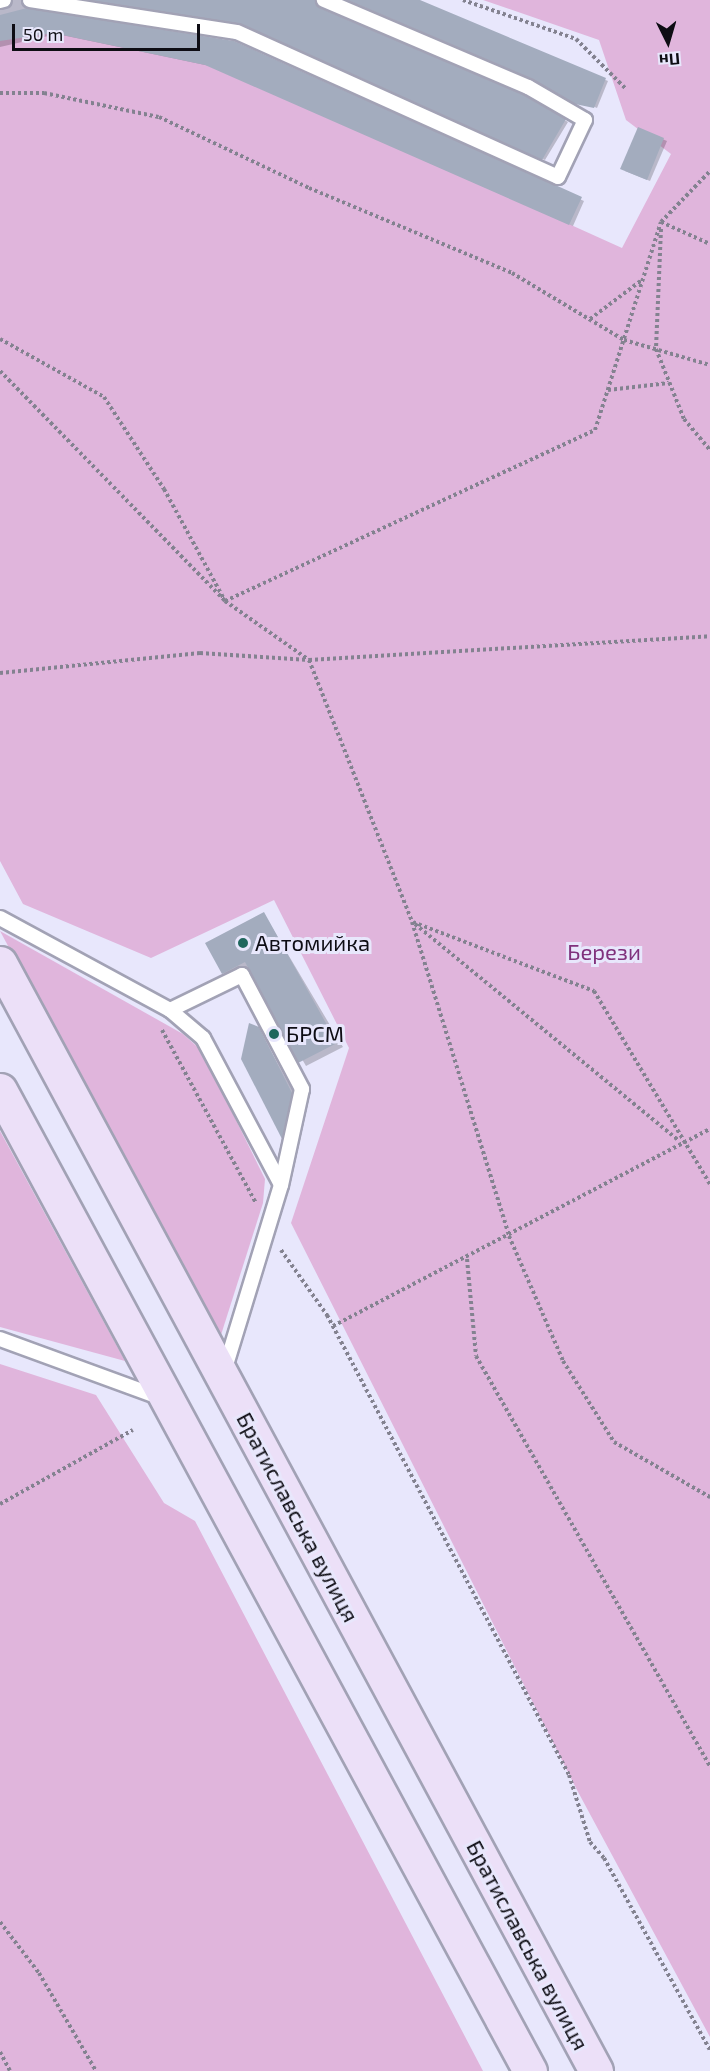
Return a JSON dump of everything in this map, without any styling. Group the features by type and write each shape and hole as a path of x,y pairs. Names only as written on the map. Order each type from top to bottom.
{"main road":[{"name":"Братиславська вулиця","path":"0,963 596,2071"},
{"path":"0,1090 531,2071"}],"lane":[{"path":"0,1 4,0"},
{"path":"30,0 237,32 558,177 585,120 528,87 324,0"},
{"path":"0,918 170,1011 203,1038 281,1185"},
{"path":"170,1011 242,975 302,1089 281,1185 222,1377"},
{"path":"0,1339 168,1401"}],"path":[{"path":"463,0 576,39 626,89"},
{"path":"0,93 44,93 159,117 309,188 445,241 624,339 710,365"},
{"path":"225,601 595,430 661,222 710,171"},
{"path":"661,222 710,244"},
{"path":"661,222 656,349 684,419 710,450"},
{"path":"590,320 643,279"},
{"path":"0,339 104,398 164,489 225,601"},
{"path":"0,371 225,601 309,660 412,922 509,1236 562,1361 614,1442 710,1497"},
{"path":"608,390 669,383"},
{"path":"0,673 200,652 309,660 710,636"},
{"path":"412,922 594,990 682,1143 710,1184"},
{"path":"412,922 682,1143"},
{"path":"156,1018 260,1211"},
{"path":"333,1326 467,1259 710,1129"},
{"path":"279,1246 333,1326 569,1775 590,1842 604,1858 710,2050"},
{"path":"467,1259 476,1356 710,1766"},
{"path":"0,1504 132,1430"},
{"path":"0,1922 39,1973 96,2071"},
{"path":"0,2052 10,2071"}],"green space":[{"name":"Берези","path":"483,0 710,0 710,2037 577,1790 291,1223 349,1048 274,900 151,958 23,904 0,861 0,40 32,29 201,58 622,248 671,154 626,120 599,40"},
{"path":"0,931 183,1034 202,1051 265,1179 263,1203 220,1338"},
{"path":"0,1131 125,1361 0,1327"},
{"path":"0,1364 96,1395 164,1503 195,1521 483,2071 0,2071"}],"building":[{"path":"89,0 315,0 320,8 524,95 566,119 542,160 240,24"},
{"path":"347,0 420,0 606,78 594,108 575,104 532,79"},
{"path":"27,8 234,41 582,197 569,225 205,65 53,33 0,41 0,15"},
{"path":"638,127 664,138 647,180 620,169"},
{"path":"264,912 337,1043 298,1063 245,962 222,974 205,943"},
{"path":"249,1023 259,1027 292,1093 282,1139 241,1059"}],"place":[{"name":"Автомийка","path":"243,943"},
{"name":"БРСМ","path":"274,1034"}]}
